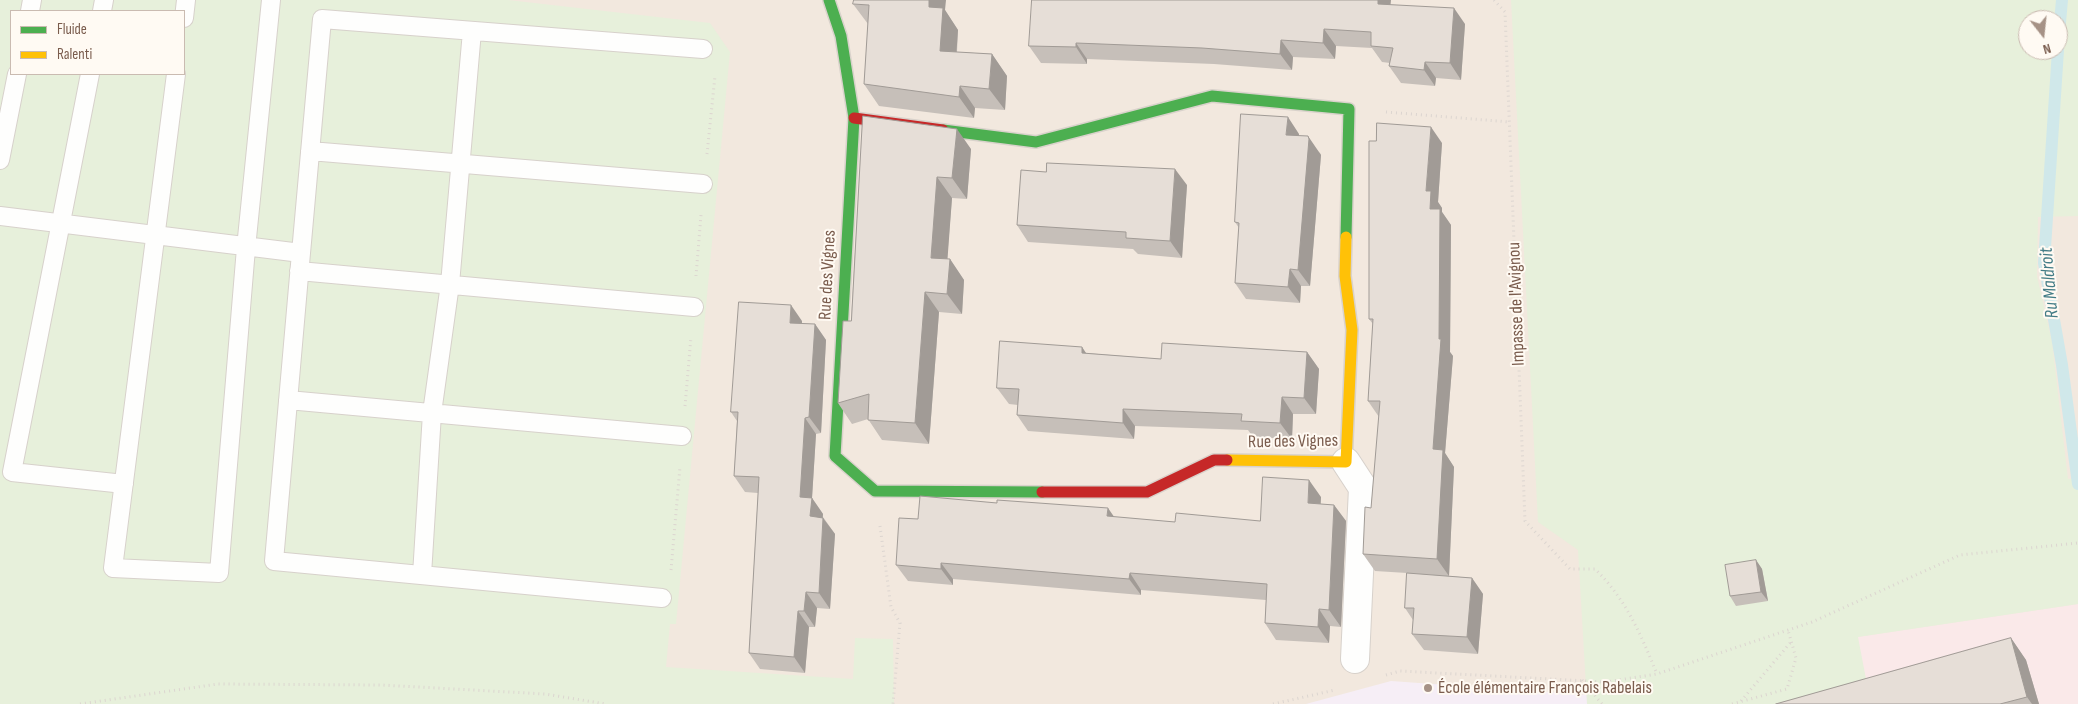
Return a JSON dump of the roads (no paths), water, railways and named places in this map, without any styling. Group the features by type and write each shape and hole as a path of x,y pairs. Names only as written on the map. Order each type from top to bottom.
{"street":[{"name":"Rue des Vignes","path":"828,0 841,36 854,118 835,456 875,491 1147,492 1214,460 1346,462 1352,330 1345,276 1349,108 1212,96 1036,142 854,118"},
{"path":"1346,462 1363,488 1355,659"}],"lane":[{"path":"176,75 113,568 219,573 246,248 271,0"},
{"path":"662,598 274,561 322,19 702,49"},
{"path":"422,575 432,412 450,284 472,31"},
{"path":"0,160 17,75"},
{"path":"90,75 12,472 124,484"},
{"path":"310,151 704,184"},
{"path":"0,216 246,248 301,253"},
{"path":"299,271 694,307"},
{"path":"288,400 682,436"}],"waterway":[{"name":"Ru Maldroit","path":"2061,10 2062,0"},
{"name":"Ru Maldroit","path":"2057,60 2044,263 2062,365 2078,484"}],"place":[{"name":"École élémentaire François Rabelais","path":"1428,688"}]}
